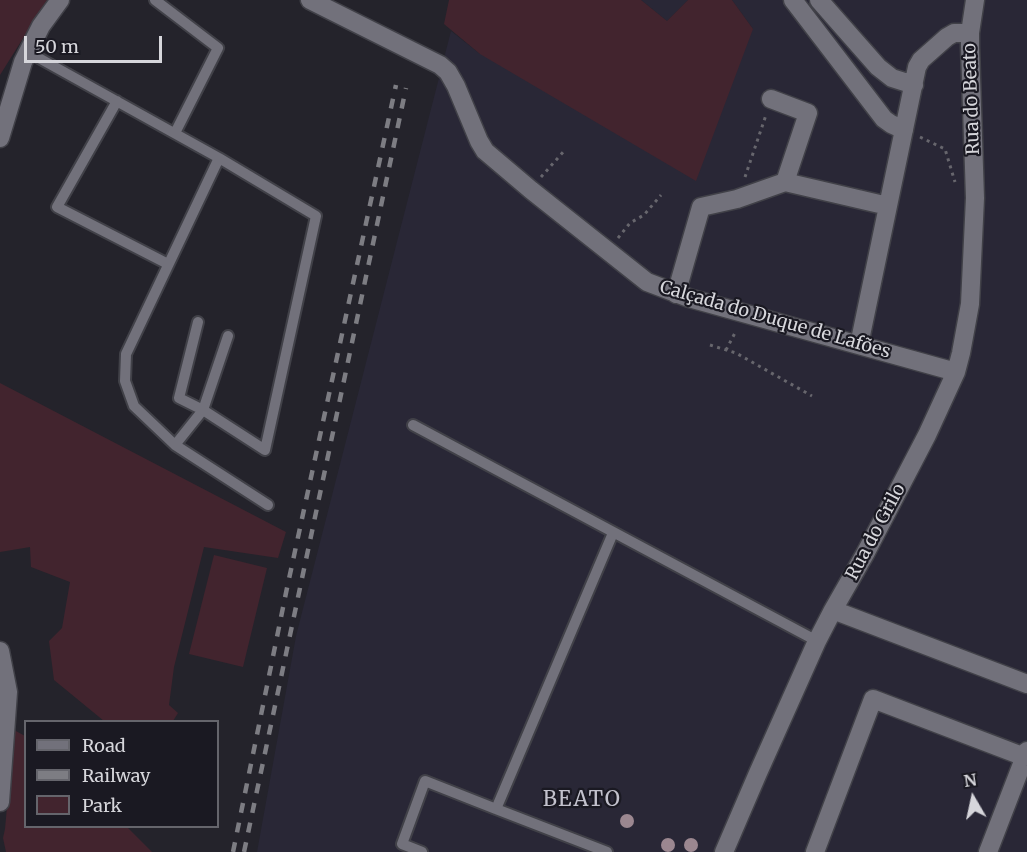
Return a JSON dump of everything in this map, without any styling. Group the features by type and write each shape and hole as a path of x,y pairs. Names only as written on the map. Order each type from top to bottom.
{"street":[{"path":"0,138 23,62 41,26 60,0"},
{"name":"Calçada do Duque de Lafões","path":"310,0 440,65 448,72 456,86 485,151 647,282 676,294 744,315 956,372"},
{"path":"793,0 884,118 891,124 904,129"},
{"path":"819,0 878,67 892,78 914,85"},
{"name":"Rua do Beato","path":"975,0 970,33 975,198"},
{"path":"859,345 917,67 921,60 954,33 970,33"},
{"path":"771,99 808,113 784,182"},
{"path":"676,294 701,207 737,199 784,182 888,206"},
{"name":"Rua do Grilo","path":"724,852 817,641 927,435 956,372 970,304 975,198"},
{"path":"833,610 1027,684"},
{"path":"0,651 8,692 0,802"},
{"path":"815,852 873,699 1026,754 988,852"}],"lane":[{"path":"155,0 218,48 175,134"},
{"path":"28,52 219,158 316,216 265,450 203,410 179,398 198,322"},
{"path":"117,101 57,207 168,264"},
{"path":"219,158 126,354 125,381 134,406 175,445 268,505"},
{"path":"175,445 203,410 228,336"},
{"path":"413,425 817,641"},
{"path":"496,809 613,533"},
{"path":"422,852 402,844 425,781 607,852"}],"path":[{"path":"737,199 771,99"},
{"path":"904,129 945,148 959,198 975,198"},
{"path":"531,190 565,150"},
{"path":"607,251 630,223 644,215 660,195"},
{"path":"726,350 744,315"},
{"path":"710,345 736,353 812,396"}],"shaded area":[{"path":"641,0 688,0 667,21"},
{"path":"732,0 1027,0 1027,852 257,852 296,636 451,31 480,54 753,29"}],"green space":[{"path":"0,0 47,0 0,75"},
{"path":"449,0 641,0 667,21 688,0 732,0 753,29 696,181 480,54 444,24"},
{"path":"0,383 286,532 278,558 204,547 174,667 169,705 178,713 174,720 103,720 54,680 49,641 62,628 70,582 31,567 30,547 0,552"},
{"path":"214,555 267,568 243,667 189,654"},
{"path":"14,730 24,735 24,828 128,828 152,852 6,852 3,838"}],"railway":[{"path":"233,852 287,588 396,85"},
{"path":"244,852 406,88"}],"district":[{"name":"BEATO","path":"582,800"}]}
